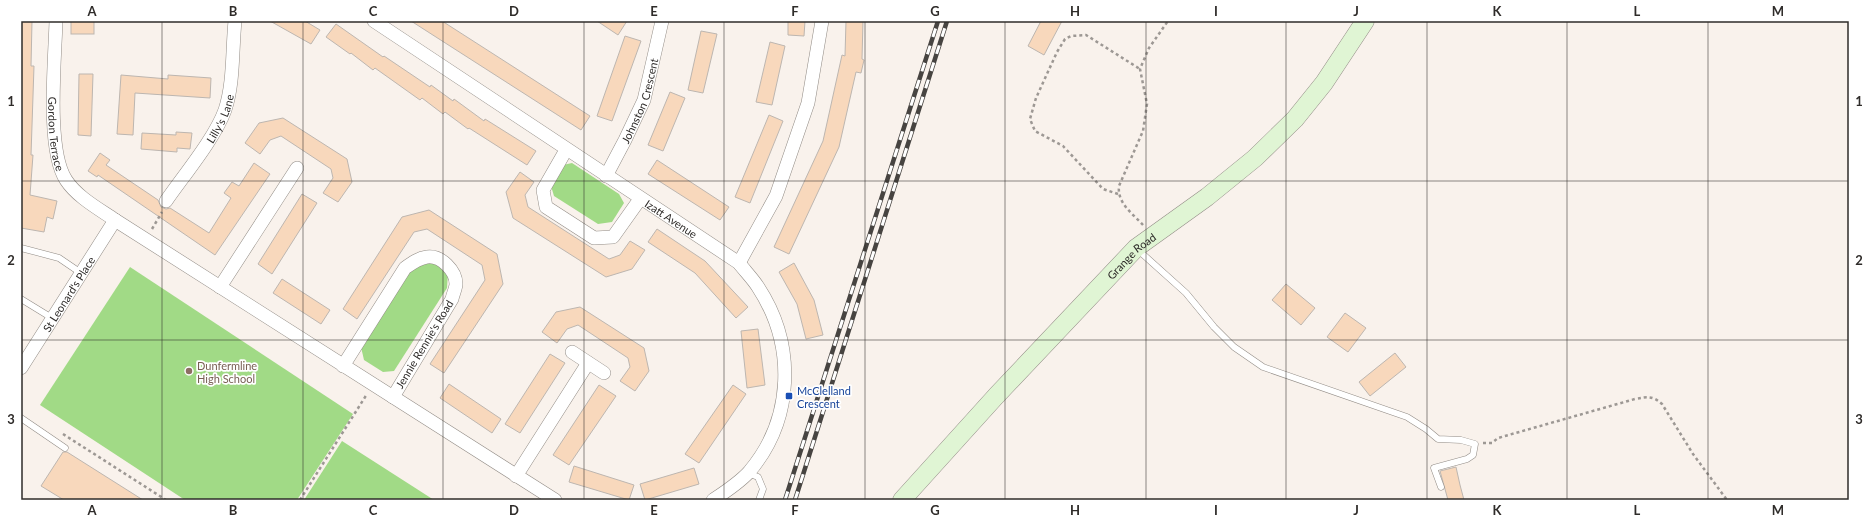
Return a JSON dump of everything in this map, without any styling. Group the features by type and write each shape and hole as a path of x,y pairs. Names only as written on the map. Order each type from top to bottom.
{"street":[{"name":"Gordon Terrace","path":"56,21 54,134 56,157 66,180 81,195 115,220"},
{"name":"Lilly's Lane","path":"166,201 215,130 224,110 229,91 235,21"},
{"name":"Izatt Avenue","path":"374,21 739,264 758,287 772,314 782,345 785,374 784,402 776,428 765,450 748,473 713,500"},
{"name":"Johnston Crescent","path":"606,176 644,100 662,21"},
{"path":"739,264 776,196 808,103 822,21"},
{"name":"Grange Road","path":"902,500 996,396 1136,248 1152,235 1207,197 1255,158 1295,119 1324,83 1364,21"},
{"path":"566,150 543,190 546,207 594,238 613,237 640,198"},
{"path":"220,287 297,168"},
{"name":"Jennie Rennie's Road","path":"115,220 555,500"},
{"name":"St Leonard's Place","path":"21,368 115,220"},
{"name":"Jennie Rennie's Road","path":"343,366 405,268 416,260 429,257 442,261 453,271 456,284 452,299 393,397"},
{"path":"572,352 604,373"},
{"path":"516,476 588,363"}],"lane":[{"path":"21,248 59,258 81,274"},
{"path":"1136,248 1186,292 1214,327 1234,348 1263,367 1407,417 1426,429 1438,439 1461,440 1475,444 1473,455 1467,459 1434,468 1441,487"},
{"path":"21,299 52,318"},
{"path":"21,418 65,448"},
{"path":"748,473 758,477 763,489 759,500"}],"path":[{"path":"1152,235 1120,201 1118,194 1119,186 1143,132 1147,104 1140,69 1149,48 1168,21"},
{"path":"1118,194 1103,188 1063,146 1035,131 1030,119 1036,98 1065,38 1086,35 1140,69"},
{"path":"146,240 160,217 166,201"},
{"path":"300,500 373,384"},
{"path":"1475,444 1486,442 1492,443 1498,438 1650,396 1662,404 1693,454 1726,500"},
{"path":"60,432 166,500"}],"green space":[{"path":"572,163 619,194 624,203 612,222 598,224 554,196 551,186 563,165"},
{"path":"430,259 448,272 447,288 394,371 383,372 364,360 361,347 414,264"},
{"path":"130,267 353,414 297,500 185,500 40,405"},
{"path":"342,441 434,500 304,500"}],"building":[{"path":"21,21 32,21 31,66 34,66 31,155 33,155 30,195 57,201 53,219 47,217 44,232 21,228"},
{"path":"71,21 94,21 94,34 71,34"},
{"path":"270,21 305,21 320,30 311,44"},
{"path":"411,21 442,21 590,116 581,130"},
{"path":"597,21 627,21 618,35"},
{"path":"788,21 805,21 804,36 788,35"},
{"path":"846,21 863,21 862,59 864,60 861,73 856,72 839,147 789,254 774,247 823,141 842,55 845,56"},
{"path":"1041,21 1062,21 1044,55 1028,46"},
{"path":"336,24 383,57 384,56 430,87 431,85 453,101 454,99 484,121 485,119 536,151 527,165 469,128 468,129 445,112 443,114 422,98 420,100 375,68 373,70 351,53 350,54 326,37"},
{"path":"701,31 717,34 703,93 688,90"},
{"path":"625,36 641,41 612,121 597,116"},
{"path":"770,42 785,46 772,105 756,102"},
{"path":"79,74 93,74 91,136 78,135"},
{"path":"121,75 168,79 168,75 211,78 210,98 135,93 133,135 117,134"},
{"path":"670,92 685,98 663,151 648,145"},
{"path":"769,115 783,121 750,203 735,197"},
{"path":"283,118 347,159 352,182 338,202 323,193 333,178 331,169 281,136 270,140 260,154 245,143 259,123"},
{"path":"176,132 192,133 190,149 177,148 177,152 141,149 142,133 176,135"},
{"path":"100,153 110,160 106,165 158,200 161,207 166,209 170,208 209,233 231,198 224,193 232,182 239,186 254,163 270,174 215,255 98,175 97,177 88,171"},
{"path":"657,160 729,207 720,220 648,174"},
{"path":"520,172 534,182 525,195 528,207 609,259 620,255 630,241 645,250 632,269 606,277 513,218 506,192"},
{"path":"302,194 317,203 272,274 258,264"},
{"path":"429,210 497,254 503,284 444,373 430,364 485,280 482,265 427,229 414,232 357,319 343,309 402,217"},
{"path":"657,229 705,261 748,307 736,318 695,273 648,242"},
{"path":"794,263 814,300 823,335 806,339 797,304 779,272"},
{"path":"282,279 330,310 321,324 273,293"},
{"path":"1286,284 1315,308 1301,325 1272,300"},
{"path":"580,307 644,348 649,371 635,391 620,381 630,367 628,358 578,325 567,329 557,343 542,332 556,312"},
{"path":"1345,313 1366,328 1348,352 1327,337"},
{"path":"758,329 765,385 747,388 741,331"},
{"path":"1395,353 1406,367 1370,396 1359,382"},
{"path":"550,354 565,363 520,433 505,424"},
{"path":"449,384 501,419 492,433 440,398"},
{"path":"599,385 616,396 569,465 553,455"},
{"path":"733,385 746,394 699,463 685,454"},
{"path":"63,452 67,452 143,500 64,500 41,486"},
{"path":"574,466 634,485 629,500 569,482"},
{"path":"1456,467 1464,500 1448,500 1440,471"},
{"path":"694,468 699,484 645,500 640,484"}],"railway":[{"path":"785,500 938,21"},
{"path":"795,500 947,21"}],"place":[{"name":"Dunfermline High School","path":"189,371"},
{"name":"McClelland Crescent","path":"789,396"}]}
